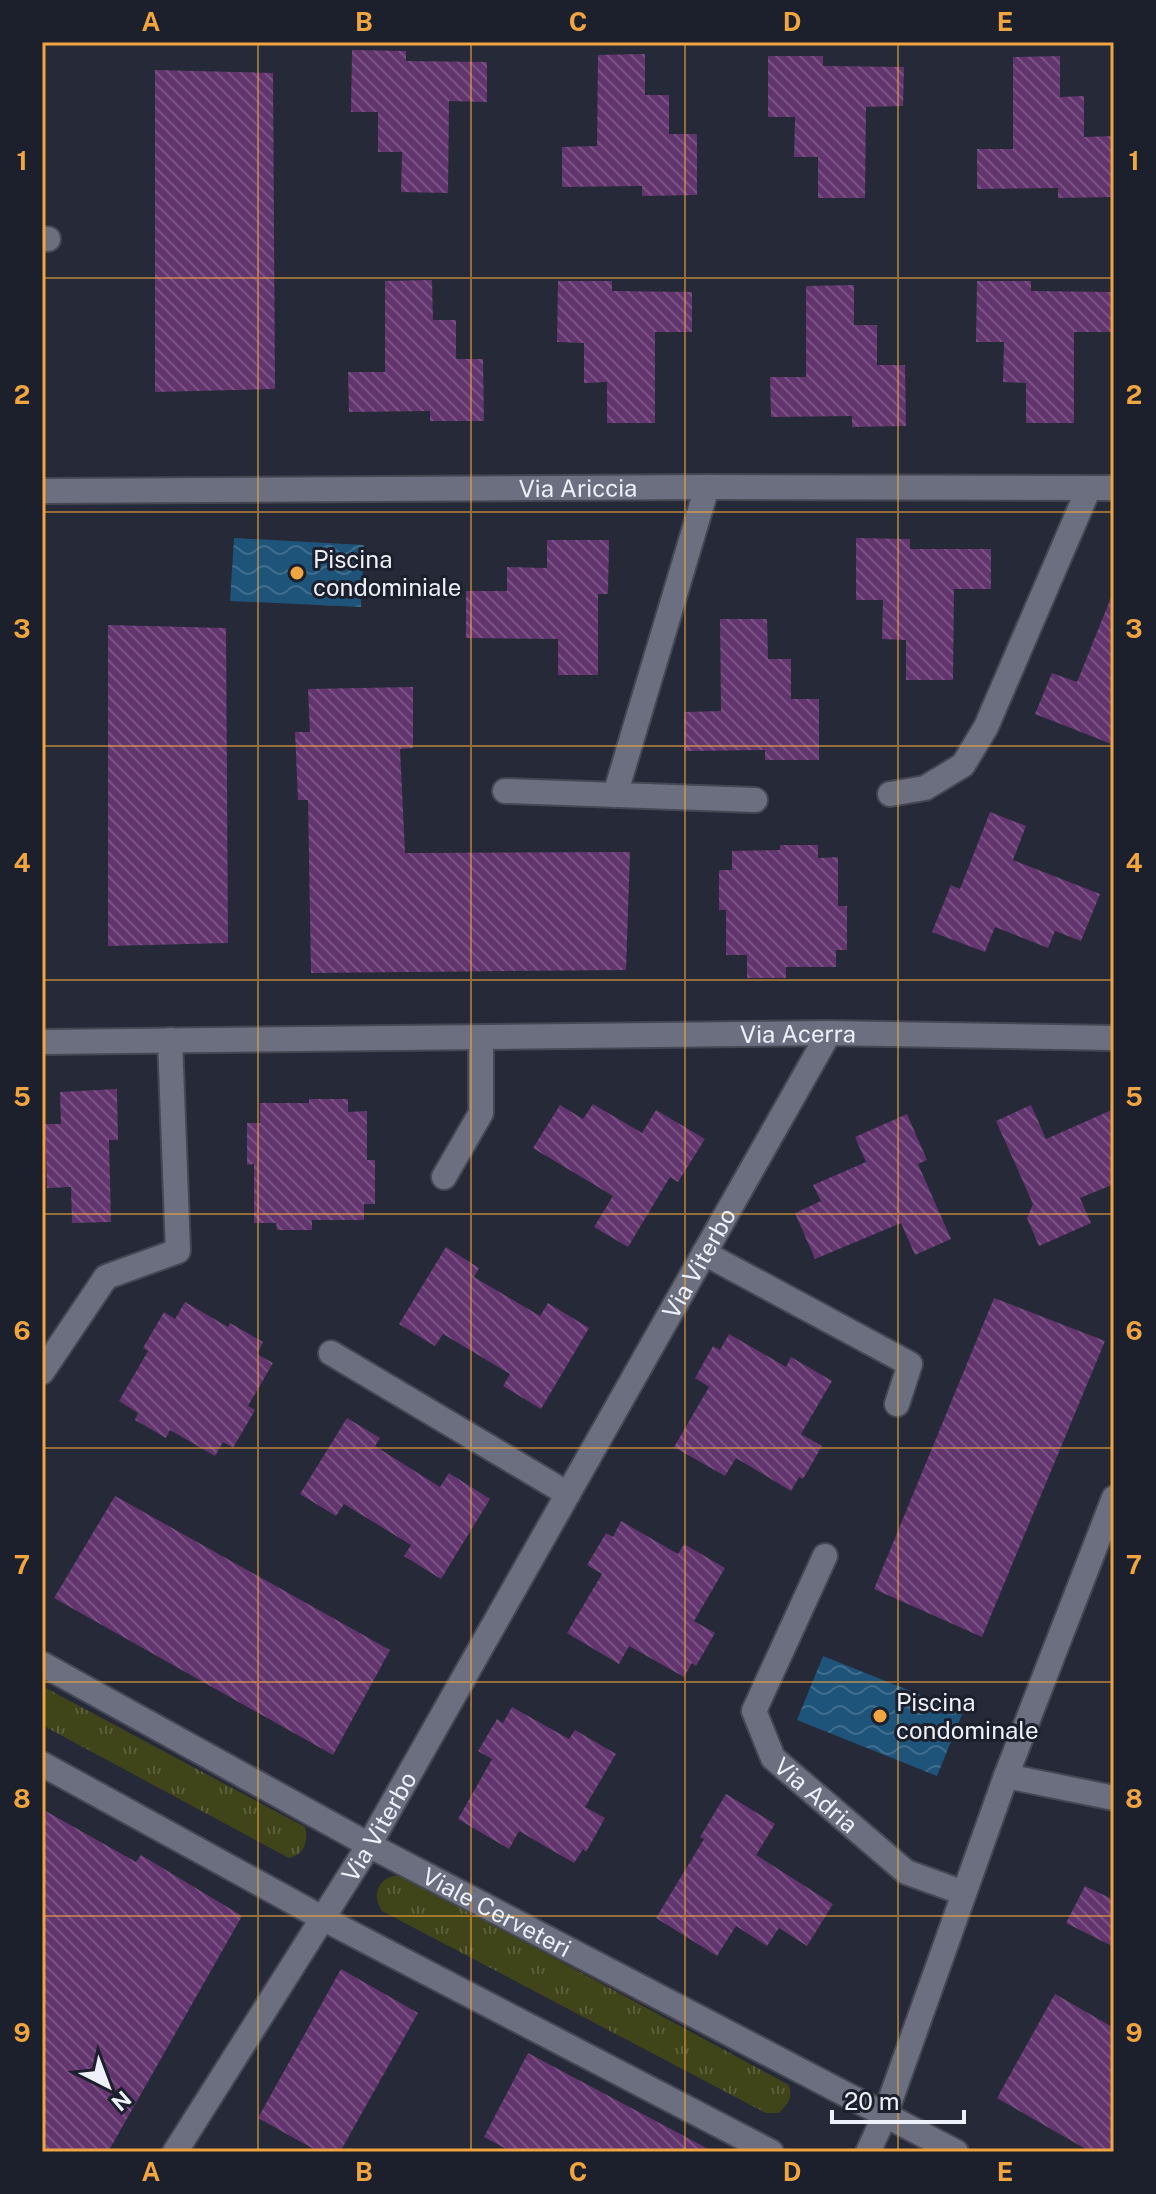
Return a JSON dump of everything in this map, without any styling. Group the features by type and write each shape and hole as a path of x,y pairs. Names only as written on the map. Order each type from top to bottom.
{"street":[{"path":"615,795 707,487"},
{"path":"890,794 925,788 963,765 986,727 1089,488"},
{"name":"Via Ariccia","path":"42,491 1114,488"},
{"path":"505,791 755,800"},
{"name":"Via Acerra","path":"42,1042 829,1033 1114,1038"},
{"name":"Via Viterbo","path":"175,2152 369,1845 829,1033"},
{"path":"444,1177 481,1113 481,1037"},
{"path":"42,1372 106,1277 178,1251 170,1040"},
{"path":"704,1253 910,1364 897,1404"},
{"path":"331,1353 568,1494"},
{"path":"868,2152 885,2115 1006,1776 1114,1498"},
{"name":"Via Adria","path":"825,1556 754,1711 773,1758 906,1872 964,1893"},
{"name":"Viale Cerveteri","path":"42,1664 369,1845 956,2152"},
{"path":"42,1764 324,1919 771,2152"},
{"path":"1006,1776 1114,1798"}],"green space":[{"path":"42,1686 305,1827 306,1842 302,1851 289,1858 42,1725"},
{"path":"401,1875 789,2085 787,2103 779,2113 766,2113 382,1911 377,1898 379,1886 387,1878"}],"water":[{"name":"Piscina condominiale","path":"234,538 364,545 361,607 230,601"},
{"name":"Piscina condominale","path":"823,1656 963,1712 937,1776 797,1720"}],"building":[{"path":"352,50 406,51 406,61 487,62 487,102 449,101 448,193 401,192 402,152 378,152 378,112 351,112"},
{"path":"645,54 645,95 669,95 669,134 697,134 697,195 642,196 642,186 562,187 562,147 597,146 598,55"},
{"path":"768,56 823,56 823,66 904,67 903,106 866,107 865,198 818,198 818,157 794,157 795,117 768,117"},
{"path":"1060,56 1060,97 1084,96 1084,137 1112,136 1112,197 1058,198 1058,188 977,189 977,149 1013,149 1013,57"},
{"path":"155,70 273,73 275,389 155,392"},
{"path":"432,280 433,320 456,320 456,359 483,359 484,421 430,421 430,411 349,412 348,372 385,372 385,281"},
{"path":"558,281 612,281 612,291 692,292 692,332 655,332 655,423 607,423 607,382 584,383 584,343 557,342"},
{"path":"977,281 1031,281 1031,291 1112,292 1111,332 1074,332 1074,423 1026,423 1026,383 1003,382 1004,342 976,342"},
{"path":"854,285 854,325 877,325 877,365 905,365 906,426 852,427 852,416 771,417 770,377 806,377 806,286"},
{"path":"856,538 910,539 910,549 991,549 991,589 954,589 953,680 906,680 906,640 882,639 883,600 856,600"},
{"path":"547,540 609,540 608,594 598,594 598,675 558,675 558,639 466,638 466,591 507,591 507,567 547,568"},
{"path":"1112,595 1114,745 1035,714 1052,673 1077,682"},
{"path":"720,619 767,619 768,659 791,659 791,699 819,699 819,760 765,760 765,750 684,751 684,712 721,711"},
{"path":"108,625 226,628 228,943 108,946"},
{"path":"413,687 413,748 400,749 405,853 630,852 626,970 311,973 308,800 298,800 295,732 310,732 308,689"},
{"path":"990,812 1026,826 1013,860 1100,894 1081,941 1055,931 1048,948 995,927 985,952 932,932 951,885 960,889"},
{"path":"780,845 818,845 818,858 838,857 838,906 847,906 847,950 836,950 836,967 786,967 786,978 747,978 747,955 726,955 726,910 719,910 719,870 732,870 732,851 780,850"},
{"path":"117,1089 118,1140 109,1140 111,1222 72,1223 71,1187 47,1188 45,1124 61,1124 60,1092"},
{"path":"309,1099 348,1099 348,1112 367,1111 367,1160 375,1160 375,1204 364,1204 364,1220 312,1220 312,1230 277,1230 276,1223 254,1223 254,1164 247,1165 247,1123 260,1123 260,1103 309,1103"},
{"path":"593,1104 642,1133 656,1110 705,1139 678,1182 670,1177 628,1247 594,1227 613,1196 533,1148 560,1105 583,1119"},
{"path":"1031,1105 1046,1139 1114,1109 1114,1184 1080,1198 1091,1223 1039,1246 1027,1218 1033,1204 996,1121"},
{"path":"907,1114 927,1160 918,1164 951,1239 915,1255 901,1223 815,1259 795,1213 821,1201 813,1185 866,1162 855,1137"},
{"path":"446,1247 479,1268 474,1277 540,1316 548,1303 589,1328 541,1409 503,1386 510,1374 443,1334 435,1346 399,1324"},
{"path":"994,1298 1105,1341 982,1637 874,1589"},
{"path":"185,1302 228,1327 230,1323 263,1342 257,1354 273,1363 248,1406 255,1410 233,1448 223,1442 215,1456 170,1430 166,1438 135,1420 138,1413 119,1401 148,1351 143,1348 164,1312 175,1319"},
{"path":"729,1334 786,1367 791,1357 832,1381 801,1434 822,1446 803,1479 799,1477 791,1491 736,1458 725,1476 674,1447 709,1387 695,1378 713,1346 720,1350"},
{"path":"347,1418 380,1438 375,1446 440,1487 449,1473 490,1499 441,1579 404,1556 411,1545 344,1504 336,1516 300,1494"},
{"path":"115,1496 390,1650 333,1755 54,1598"},
{"path":"621,1521 678,1554 684,1544 725,1568 694,1621 715,1633 696,1666 692,1663 684,1677 629,1646 619,1664 567,1633 602,1574 587,1565 606,1533 613,1537"},
{"path":"512,1707 569,1739 575,1730 616,1754 585,1807 605,1818 586,1852 583,1849 574,1863 519,1831 509,1849 458,1819 492,1759 478,1751 497,1719 503,1723"},
{"path":"726,1794 775,1824 756,1855 833,1904 807,1946 779,1928 767,1946 736,1926 717,1956 656,1918 704,1839 700,1837"},
{"path":"42,1809 136,1862 141,1855 242,1916 108,2152 42,2152"},
{"path":"1085,1886 1114,1900 1114,1947 1066,1923"},
{"path":"341,1969 418,2013 340,2152 319,2152 258,2118"},
{"path":"1055,1994 1114,2028 1114,2152 1091,2152 997,2098"},
{"path":"528,2053 714,2152 512,2152 484,2137"}],"place":[{"name":"Piscina condominiale","path":"297,573"},
{"name":"Piscina condominale","path":"880,1716"}]}
